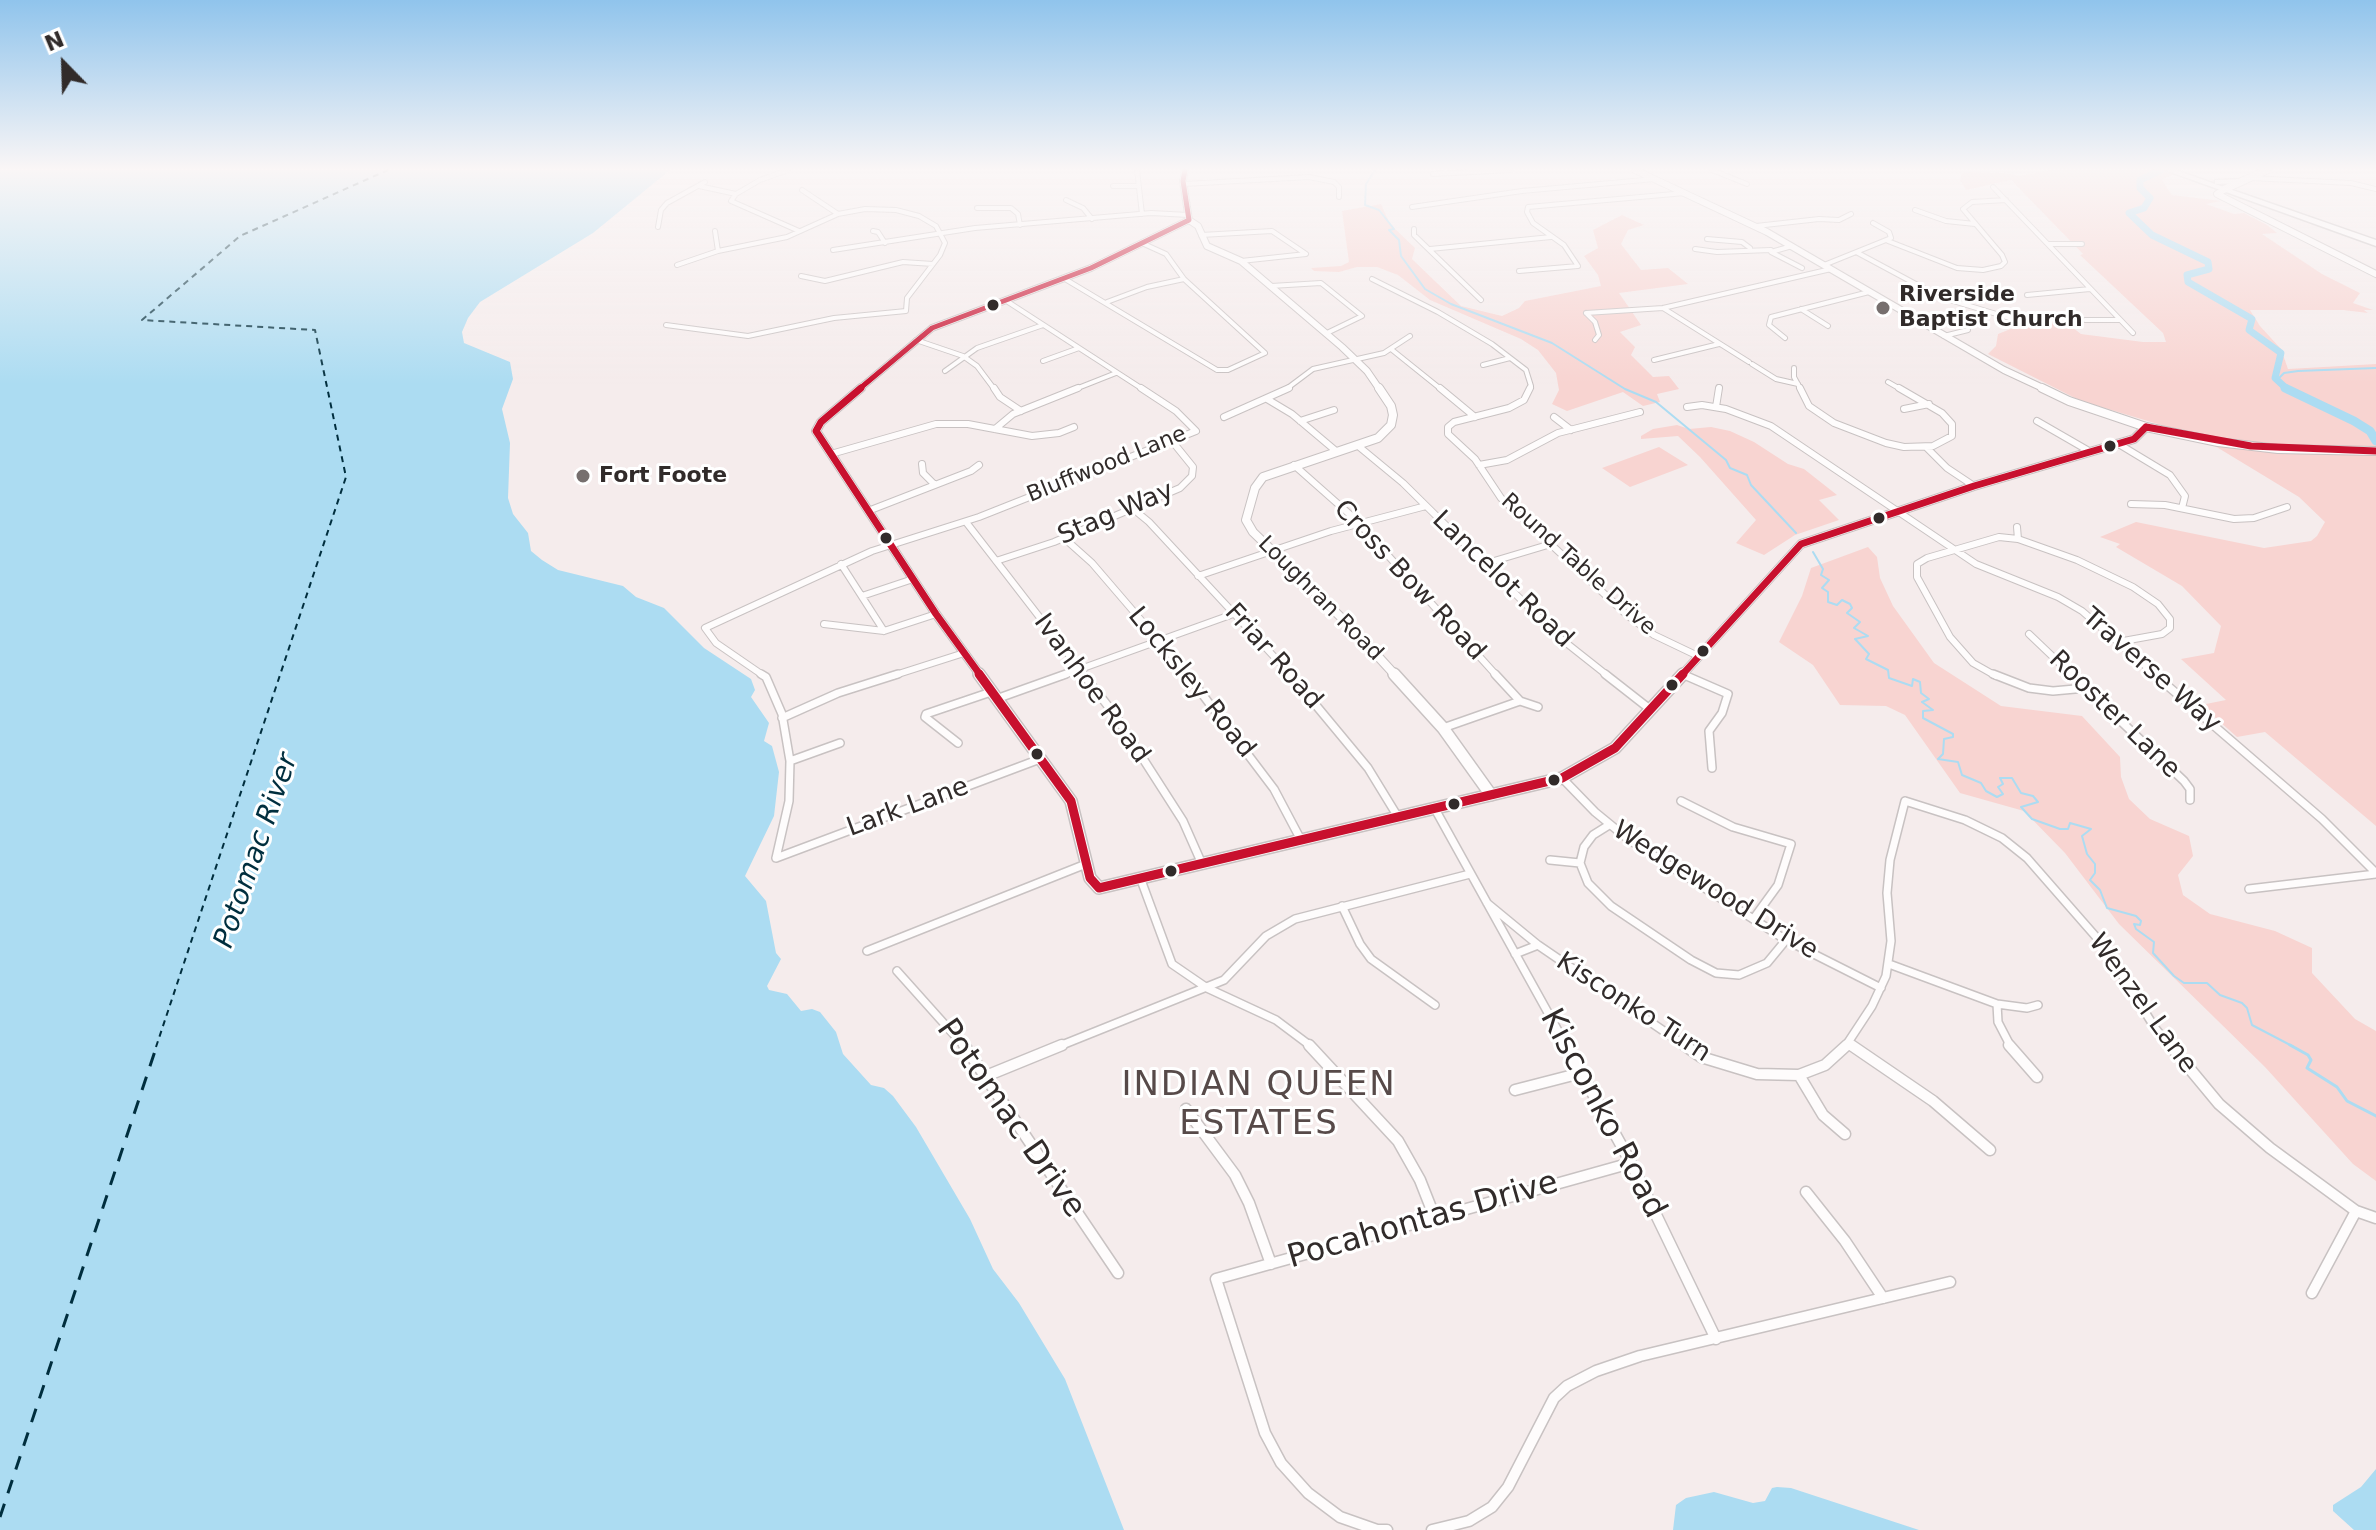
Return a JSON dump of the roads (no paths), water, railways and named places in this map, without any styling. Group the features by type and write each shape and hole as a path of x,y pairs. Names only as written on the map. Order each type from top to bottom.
{"street":[{"path":"717,241 718,251"},
{"path":"677,265 718,251 767,241"},
{"path":"833,250 895,241"},
{"path":"666,325 748,336 828,319 906,311 907,298 945,246 944,241"},
{"path":"1148,241 1065,279 939,324 916,340 819,425 817,434 936,614 1075,809 1086,864 1092,883 1099,888 1562,778 1615,748 1801,544 1974,486 2139,436 2146,427"},
{"name":"Loughran Road","path":"1205,241 1210,248 1241,261 1327,333 1374,380 1393,415 1385,434 1260,480 1246,512 1249,527 1352,628 1443,728 1491,795"},
{"path":"1241,261 1306,254 1287,241"},
{"path":"1421,241 1481,300"},
{"path":"1430,249 1508,241"},
{"path":"1519,271 1578,266 1568,249 1558,241"},
{"path":"1735,241 1742,242 1750,249"},
{"path":"1784,241 1944,336 2049,393 2146,427 2251,446 2372,451"},
{"path":"1595,340 1599,335 1595,322 1586,313 1663,308 1827,267 1887,241"},
{"path":"1889,241 1957,268 1983,270 2005,262 1991,241"},
{"path":"2046,241 2133,333"},
{"path":"2317,241 2376,274"},
{"path":"1065,279 1217,370 1228,370 1265,352 1184,279 1166,254 1144,244"},
{"path":"2049,244 2082,244"},
{"path":"1695,249 1720,252 1792,246"},
{"path":"1771,250 1802,268"},
{"path":"1858,253 1940,297 2013,319"},
{"path":"801,276 825,281 901,263 933,264"},
{"path":"1107,302 1147,287 1184,279"},
{"name":"Round Table Drive","path":"1372,279 1438,312 1510,358 1529,374 1532,382 1530,394 1515,406 1454,422 1447,432 1479,465 1497,494 1644,628 1698,656"},
{"path":"1271,286 1321,283 1362,316 1360,320 1327,333"},
{"path":"2027,295 2090,289"},
{"path":"1785,338 1772,328 1769,319 1869,292"},
{"name":"Bluffwood Lane","path":"782,718 775,691 766,677 716,643 705,628 841,564 966,522 1192,435 1196,430 1176,411 1005,300"},
{"path":"1663,308 1776,379 1798,384"},
{"path":"1801,309 1828,326"},
{"path":"2085,320 2120,320"},
{"path":"945,371 963,356 1043,325"},
{"path":"1944,336 1968,330"},
{"path":"1224,417 1292,387 1313,369 1391,349 1410,336"},
{"path":"916,340 963,356 977,366 1000,397 1021,411"},
{"path":"1654,360 1719,344"},
{"path":"1043,361 1079,348"},
{"path":"1391,349 1475,417"},
{"path":"1483,365 1510,358"},
{"path":"1794,368 1792,372 1809,406 1828,420 1886,443 1926,447 1945,442 1954,429 1948,417 1888,382"},
{"path":"995,429 1021,411 1116,373"},
{"path":"1716,407 1719,387"},
{"path":"1267,399 1336,451"},
{"path":"1904,409 1929,404"},
{"name":"Traverse Way","path":"1687,407 1716,407 1771,426 1992,572 2066,601 2118,642 2322,819 2376,874"},
{"path":"1300,421 1334,410"},
{"path":"1479,465 1507,460 1548,437 1640,412"},
{"path":"1554,417 1571,430"},
{"path":"2037,421 2089,451"},
{"path":"831,454 930,424 956,423 1044,436 1074,427"},
{"name":"Stag Way","path":"996,561 1064,538 1180,488 1192,476 1192,462 1172,441"},
{"path":"2117,443 2170,475 2185,496 2182,508"},
{"name":"Lancelot Road","path":"1357,445 1426,506 1560,638 1651,710"},
{"path":"1926,447 1947,468 1974,486"},
{"path":"922,464 923,473 935,485"},
{"path":"868,511 971,471 979,465"},
{"name":"Cross Bow Road","path":"1294,465 1358,524 1520,701"},
{"path":"2131,504 2182,508 2234,519 2254,518 2287,507"},
{"path":"1198,576 1358,524 1426,506"},
{"name":"Friar Road","path":"1132,508 1280,661 1368,768 1398,817"},
{"name":"Ivanhoe Road","path":"966,522 1115,715 1183,821 1202,864"},
{"path":"2017,527 2018,539"},
{"path":"2086,688 2041,690 2017,685 1989,673 1960,652 1915,572 1919,562 1990,537 2018,539 2110,575 2152,600 2167,613 2171,625 2166,632 2118,642"},
{"name":"Locksley Road","path":"1064,538 1092,563 1199,688 1274,789 1301,840"},
{"path":"1484,564 1551,544"},
{"path":"841,564 884,631"},
{"path":"862,596 913,579"},
{"path":"958,743 925,717 926,714 1079,670 1236,613"},
{"path":"824,624 884,631 936,614"},
{"name":"Rooster Lane","path":"2029,634 2184,781 2190,789 2190,800"},
{"path":"840,743 790,761 782,718 838,693 964,653"},
{"path":"1682,674 1728,694 1722,713 1709,731 1712,768"},
{"path":"1443,728 1520,701 1538,707"},
{"name":"Lark Lane","path":"790,761 789,801 776,858 1040,759"},
{"name":"Wedgewood Drive","path":"1562,778 1609,825 1786,940 1881,988"},
{"path":"1681,801 1724,823 1791,844 1778,885 1754,918"},
{"name":"Kisconko Turn","path":"1487,903 1538,945 1701,1057 1757,1074 1799,1075 1825,1065 1849,1044 1881,988 1889,964 1891,941 1887,893 1890,860 1905,801"},
{"name":"Wenzel Lane","path":"1905,801 1982,827 2016,848 2104,946 2155,1028 2203,1087 2270,1148 2356,1211 2376,1218"},
{"name":"Kisconko Road","path":"1435,809 1631,1163 1716,1339"},
{"path":"1609,825 1587,840 1580,863 1588,883 1601,899 1691,960 1716,973 1739,975 1758,969 1786,940"},
{"path":"1550,860 1580,863"},
{"path":"867,951 1086,864"},
{"path":"986,1076 1207,988 1237,969 1256,946 1277,928 1295,919 1470,874"},
{"path":"2249,889 2376,874"},
{"path":"1141,880 1168,957 1185,975 1276,1020 1314,1049 1393,1133 1420,1180 1435,1218"},
{"path":"1342,906 1360,944 1371,959 1435,1005"},
{"name":"Kisconko Turn","path":"1515,954 1538,945"},
{"path":"1889,964 1997,1004 2027,1008 2038,1005"},
{"name":"Potomac Drive","path":"897,971 945,1023 986,1076 996,1096 1118,1273"},
{"path":"1997,1004 1998,1022 2005,1041 2037,1077"},
{"path":"1849,1044 1933,1101 1990,1150"},
{"path":"1515,1090 1581,1073"},
{"path":"1799,1075 1823,1115 1845,1134"},
{"path":"1186,1109 1235,1175 1249,1203 1271,1264"},
{"name":"Pocahontas Drive","path":"1387,1530 1377,1530 1340,1517 1308,1493 1281,1463 1265,1433 1216,1279 1631,1163"},
{"path":"1806,1192 1845,1241 1883,1298"},
{"path":"2312,1293 2356,1211"},
{"path":"1432,1530 1469,1521 1482,1515 1499,1500 1548,1407 1567,1386 1613,1364 1950,1282"}],"water":[{"name":"Potomac River","path":"0,241 579,241 480,302 462,332 464,343 510,362 513,379 502,409 510,443 508,498 513,514 528,533 531,551 542,560 558,570 623,586 636,597 664,608 704,648 751,679 755,690 751,697 769,723 764,741 772,746 779,772 774,816 745,876 766,901 776,953 781,959 767,986 769,990 787,994 801,1011 812,1009 820,1012 836,1032 843,1054 871,1085 884,1088 893,1096 916,1127 970,1219 993,1269 1019,1303 1065,1379 1124,1530 0,1530"},
{"path":"2376,1469 2376,1530 2354,1530 2333,1511 2333,1505 2361,1487"},
{"path":"1772,1488 1791,1488 1919,1530 1673,1530 1676,1505 1686,1498 1714,1492 1753,1503 1765,1501"}],"waterway":[{"path":"1399,241 1401,256 1425,289 1451,304 1552,343 1625,389 1656,402 1726,460 1730,468 1747,475 1751,485 1796,533"},
{"path":"2165,241 2208,262 2209,269 2187,275 2188,282 2252,319 2249,330 2281,353 2275,378 2287,389"},
{"path":"2277,380 2284,373 2298,371 2376,368"},
{"path":"2287,389 2354,421 2370,431 2376,441"},
{"path":"1813,552 1823,569 1821,575 1829,580 1822,588 1828,592 1828,602 1837,605 1842,600 1850,604 1852,608 1847,613 1860,622 1854,628 1868,636 1855,639 1869,654 1866,659 1888,670 1889,678 1912,686 1913,679 1920,682 1921,693 1929,699 1922,702 1933,710 1923,711 1923,718 1953,734 1953,737 1944,739 1943,754 1938,759 1958,762 1962,775 1981,783 1986,791 1997,797 2003,794 1998,787 2003,784 2000,778 2012,778 2021,793 2033,796 2038,802 2021,807 2032,819 2060,829 2068,829 2070,823 2091,829 2082,836 2087,854 2095,864 2095,873 2090,880 2100,890 2107,908 2136,916 2141,921 2140,925 2134,924 2136,929 2154,942 2153,953 2174,976 2184,983 2207,983 2220,995 2242,1003 2247,1008 2252,1025 2294,1047"},
{"path":"2290,1045 2308,1055 2311,1060 2307,1068 2337,1087 2347,1101 2376,1116"}],"place":[{"name":"Riverside Baptist Church","path":"1883,308"},
{"name":"Fort Foote","path":"583,476"}],"district":[{"name":"INDIAN QUEEN ESTATES","path":"1259,1106"}]}
